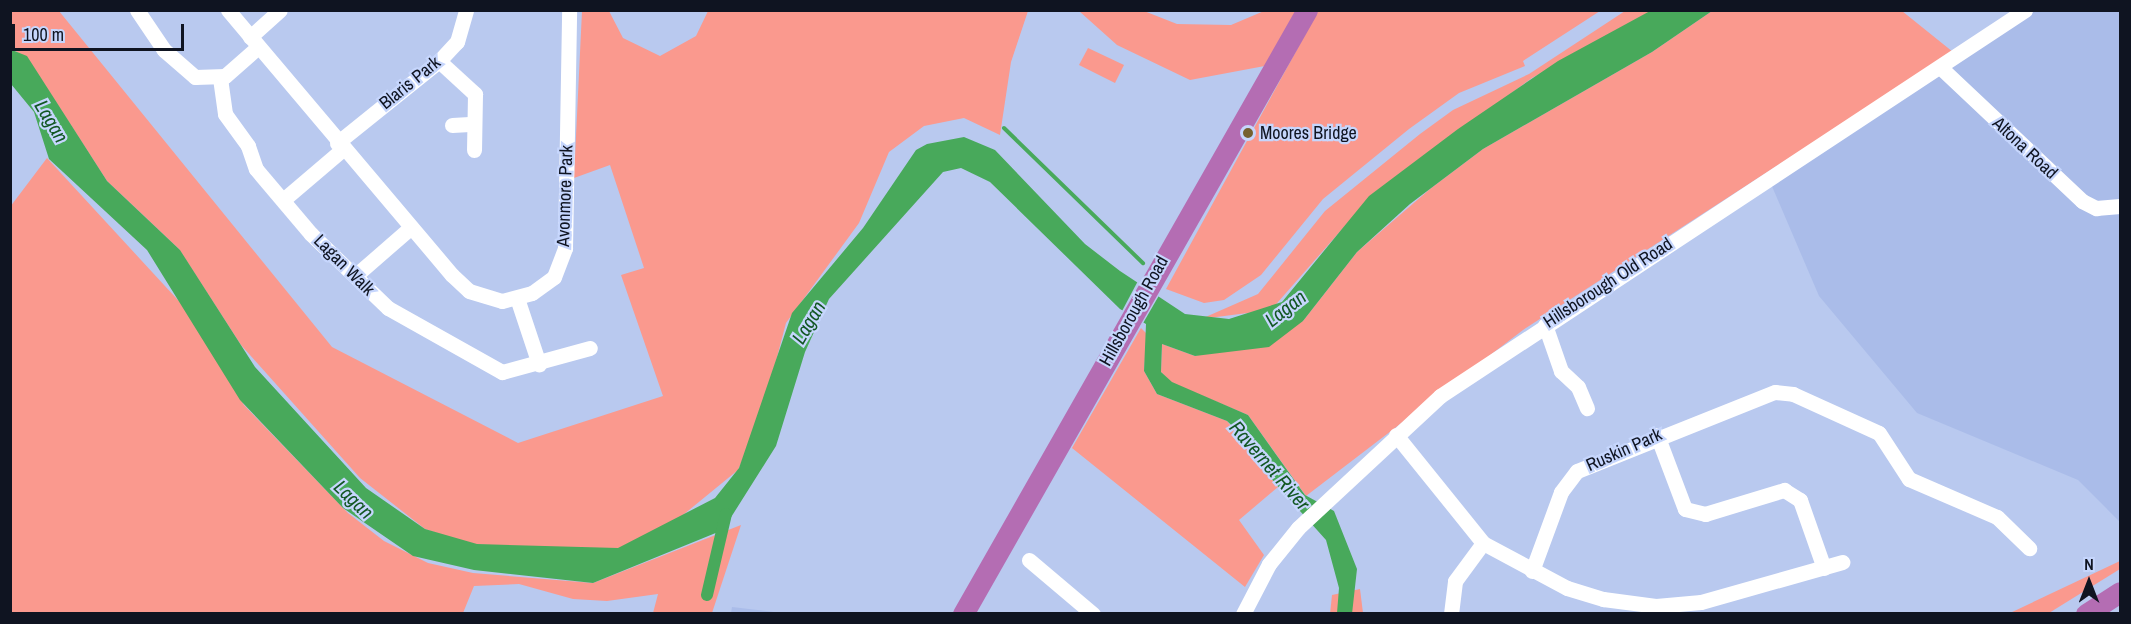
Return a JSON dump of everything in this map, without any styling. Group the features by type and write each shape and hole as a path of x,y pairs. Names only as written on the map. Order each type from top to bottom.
{"highway":[{"name":"Hillsborough Road","path":"963,614 1163,259 1307,10"},
{"path":"2086,614 2121,592"}],"street":[{"path":"137,10 184,70 195,77 220,78 280,10"},
{"path":"228,10 340,146 469,291 502,301 517,298 539,364"},
{"name":"Blaris Park","path":"340,146 439,61 457,42 466,10"},
{"name":"Avonmore Park","path":"517,298 554,277 565,248 568,10"},
{"name":"Hillsborough Old Road","path":"1243,614 1269,564 1298,528 1440,396 2025,10"},
{"path":"439,61 475,94 474,150"},
{"name":"Altona Road","path":"1940,67 2082,201 2096,208 2121,206"},
{"name":"Lagan Walk","path":"220,78 225,114 248,146 256,169 356,275 406,321 483,364 502,372 539,364 590,348"},
{"path":"452,125 474,124"},
{"path":"283,200 340,146"},
{"path":"356,275 411,228"},
{"path":"1545,325 1561,371 1578,387 1587,408"},
{"name":"Ruskin Park","path":"1532,571 1561,492 1577,471 1657,435 1775,392 1793,394 1879,433 1909,479 1997,517 2030,548"},
{"path":"1396,435 1483,543 1532,571 1602,606 1702,608 1842,562"},
{"path":"1657,435 1685,509 1705,514 1784,490 1800,500 1824,568"},
{"path":"1451,614 1455,581 1483,543"},
{"path":"1029,560 1094,614"}],"shaded area":[{"path":"10,11 59,11 332,347 518,443 663,396 621,275 644,268 610,165 574,178 582,11 609,11 623,38 660,56 696,36 708,11 1028,11 1011,62 1000,135 964,118 924,126 889,152 859,223 786,323 761,418 738,470 672,524 616,552 470,544 425,529 360,478 241,345 179,249 107,181 27,57 11,49"},
{"path":"1079,11 1144,11 1177,24 1231,25 1264,11 1297,11 1270,65 1190,80 1117,45"},
{"path":"1318,11 1600,11 1523,61 1525,66 1459,93 1409,129 1323,199 1261,275 1224,300 1204,303 1166,289"},
{"path":"1625,11 1657,11 1532,78 1373,194 1271,310 1201,319 1258,294 1325,211 1453,110 1529,74"},
{"path":"1712,11 1902,11 1953,52 1523,330 1306,496 1248,415 1172,383 1161,372 1162,344 1195,356 1303,321 1357,252 1430,189 1483,149 1652,52"},
{"path":"2025,11 2120,11 2120,522 2078,480 1917,413 1819,296 1768,177"},
{"path":"1088,48 1124,65 1115,83 1079,65"},
{"path":"47,158 188,311 244,405 348,513 384,541 428,563 473,573 593,583 741,525 712,613 653,613 658,594 607,601 573,599 519,584 474,586 463,613 11,613 10,207"},
{"path":"1141,328 1147,334 1144,371 1157,394 1227,421 1278,487 1239,520 1264,555 1245,587 1072,448"},
{"path":"2120,561 2120,569 2049,613 2010,613"},
{"path":"1360,589 1363,613 1330,614 1332,595"},
{"path":"732,607 782,613 731,613"}],"water":[{"path":"1650,11 1712,11 1652,52 1483,149 1410,204 1357,252 1303,321 1269,347 1195,356 1162,344 1161,372 1172,382 1248,415 1305,495 1334,511 1357,569 1352,614 1337,613 1339,588 1326,540 1274,482 1244,437 1227,421 1157,394 1144,371 1146,324 1120,309 990,182 961,168 943,172 829,299 805,352 776,446 723,530 593,583 474,570 413,556 343,508 240,400 147,250 49,159 34,112 11,84 12,50 27,56 107,181 180,250 255,367 366,488 425,529 477,544 618,548 715,498 739,468 792,313 863,228 916,150 927,144 964,137 995,150 1085,244 1120,271 1185,314 1229,319 1282,302 1369,196 1458,129 1558,61"}],"pier":[{"path":"1139,279 1161,292 1142,325 1121,313"}],"waterway":[{"path":"1004,128 1143,263"},
{"path":"707,595 726,514"}],"place":[{"name":"Moores Bridge","path":"1248,133"}],"water label":[{"name":"Lagan","path":"52,121"},
{"name":"Lagan","path":"1285,308"},
{"name":"Lagan","path":"808,322"},
{"name":"Ravernet River","path":"1270,465"},
{"name":"Lagan","path":"354,499"}]}
